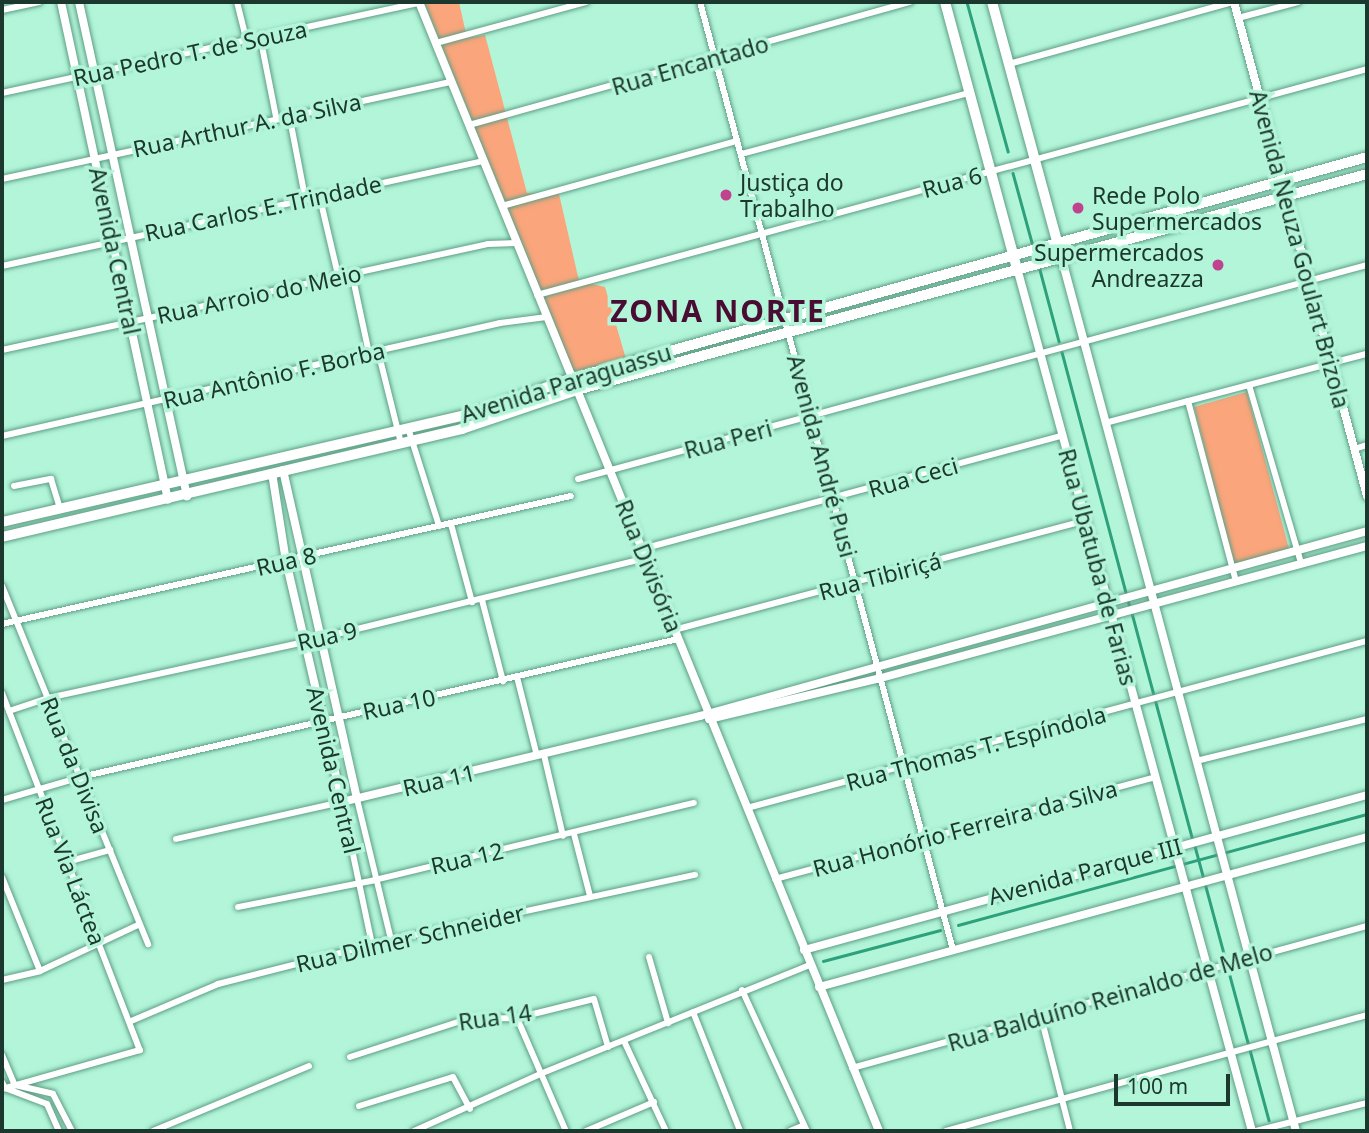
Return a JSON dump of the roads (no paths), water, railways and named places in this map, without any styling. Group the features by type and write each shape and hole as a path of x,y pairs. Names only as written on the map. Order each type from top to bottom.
{"main road":[{"name":"Rua Ubatuba de Farias","path":"944,2 1017,268"},
{"name":"Rua Ubatuba de Farias","path":"992,2 1056,241 1055,258"},
{"name":"Avenida Paraguassu","path":"2,522 406,433 573,378 1056,241 1367,157"},
{"name":"Avenida Paraguassu","path":"406,433 462,429 577,390 1367,174"},
{"name":"Avenida Paraguassu","path":"2,537 187,496 283,470 401,443 406,433"}],"street":[{"path":"2,10 39,2"},
{"name":"Avenida Central","path":"61,2 168,500"},
{"name":"Avenida Central","path":"79,2 187,496"},
{"path":"237,2 246,39"},
{"path":"436,43 586,2"},
{"name":"Avenida André Pusi","path":"700,2 953,950"},
{"name":"Rua Encantado","path":"469,125 910,2"},
{"path":"1009,64 1233,2"},
{"name":"Avenida Neuza Goulart Brizola","path":"1233,2 1367,496"},
{"path":"1238,18 1298,2"},
{"name":"Rua Pedro T. de Souza","path":"2,93 419,3"},
{"name":"Rua Divisória","path":"419,3 642,549 678,639 703,713 712,720 879,1131"},
{"path":"260,36 276,117"},
{"name":"Rua 6","path":"537,295 1367,69"},
{"name":"Rua Arthur A. da Silva","path":"2,179 289,114 452,82"},
{"path":"741,153 969,93"},
{"path":"289,114 305,197"},
{"path":"502,206 737,141"},
{"name":"Rua Carlos E. Trindade","path":"2,266 305,197 484,161"},
{"path":"319,194 338,275"},
{"name":"Rua Arroio do Meio","path":"2,350 338,275 488,244 517,243"},
{"name":"Rua Ubatuba de Farias","path":"1055,258 1083,340 1151,592 1151,603 1174,694 1220,849 1224,865 1222,876 1248,957 1292,1126"},
{"path":"1083,340 1367,265"},
{"name":"Rua Ubatuba de Farias","path":"1017,268 1107,601 1115,614 1135,705 1206,968 1235,1053 1256,1131"},
{"path":"352,274 369,353"},
{"name":"Rua Antônio F. Borba","path":"2,436 378,351 547,317"},
{"name":"Rua Peri","path":"578,480 1083,340"},
{"path":"378,351 439,526"},
{"path":"1105,423 1367,354"},
{"path":"1249,385 1294,550 1301,562"},
{"path":"1188,401 1236,581"},
{"name":"Rua Ceci","path":"642,549 833,500 1062,436"},
{"path":"1354,449 1367,445"},
{"name":"Avenida Central","path":"283,470 375,880 391,940"},
{"name":"Avenida Central","path":"272,473 286,561 372,944"},
{"path":"14,486 51,479 60,509"},
{"name":"Rua 8","path":"2,624 571,496"},
{"name":"Rua Tibiriçá","path":"674,630 1085,521"},
{"path":"452,524 472,602"},
{"name":"Rua 11","path":"176,839 540,756 1107,601 1140,595 1367,531"},
{"path":"712,720 881,678 1367,545"},
{"name":"Rua 9","path":"9,710 48,698 482,600 645,558"},
{"name":"Rua da Divisa","path":"2,586 148,944"},
{"path":"482,600 503,681"},
{"name":"Rua 10","path":"2,800 81,776 678,639"},
{"name":"Rua Thomas T. Espíndola","path":"747,808 905,768 1367,641"},
{"path":"517,677 563,836"},
{"name":"Rua Via Láctea","path":"2,693 140,1050 15,1085"},
{"path":"1196,761 1367,719"},
{"name":"Rua Honório Ferreira da Silva","path":"775,879 1155,777"},
{"name":"Avenida Parque III","path":"804,950 943,909 1367,795"},
{"name":"Rua 12","path":"239,907 375,880 694,803"},
{"path":"574,834 590,896"},
{"name":"Avenida Parque III","path":"819,987 1367,837"},
{"path":"67,862 110,850"},
{"name":"Rua Dilmer Schneider","path":"131,1021 218,984 372,944 695,876"},
{"path":"2,877 40,971"},
{"path":"2,980 40,971 99,946 140,924"},
{"name":"Rua Balduíno Reinaldo de Melo","path":"852,1068 1041,1017 1206,968 1367,926"},
{"path":"649,957 668,1023"},
{"path":"414,1131 470,1109 540,1073 810,965"},
{"path":"742,990 805,1128 790,1131"},
{"name":"Rua 14","path":"350,1057 467,1019 517,1018 594,999 608,1047"},
{"path":"692,1012 740,1131"},
{"path":"946,1131 1062,1102 1367,1015"},
{"path":"1041,1017 1070,1131"},
{"path":"517,1018 566,1131"},
{"path":"624,1041 666,1131"},
{"path":"2,1055 15,1085"},
{"path":"153,1131 309,1066"},
{"path":"359,1106 453,1077 470,1109"},
{"path":"3,1086 15,1085 53,1094 72,1131"},
{"path":"3,1086 47,1104 59,1131"},
{"path":"586,1131 654,1102"},
{"path":"1256,1131 1292,1126 1367,1103"}],"waterway":[{"path":"967,2 1008,151"},
{"path":"1013,173 1033,246"},
{"path":"1039,266 1059,341"},
{"path":"1062,352 1130,607"},
{"path":"1132,613 1193,840"},
{"path":"958,925 1367,814"},
{"path":"1195,846 1269,1120"},
{"path":"823,961 940,930"}],"place":[{"name":"Justiça do Trabalho","path":"726,195"},
{"name":"Rede Polo Supermercados","path":"1078,208"},
{"name":"Supermercados Andreazza","path":"1218,265"}],"district":[{"name":"ZONA NORTE","path":"718,311"}]}
